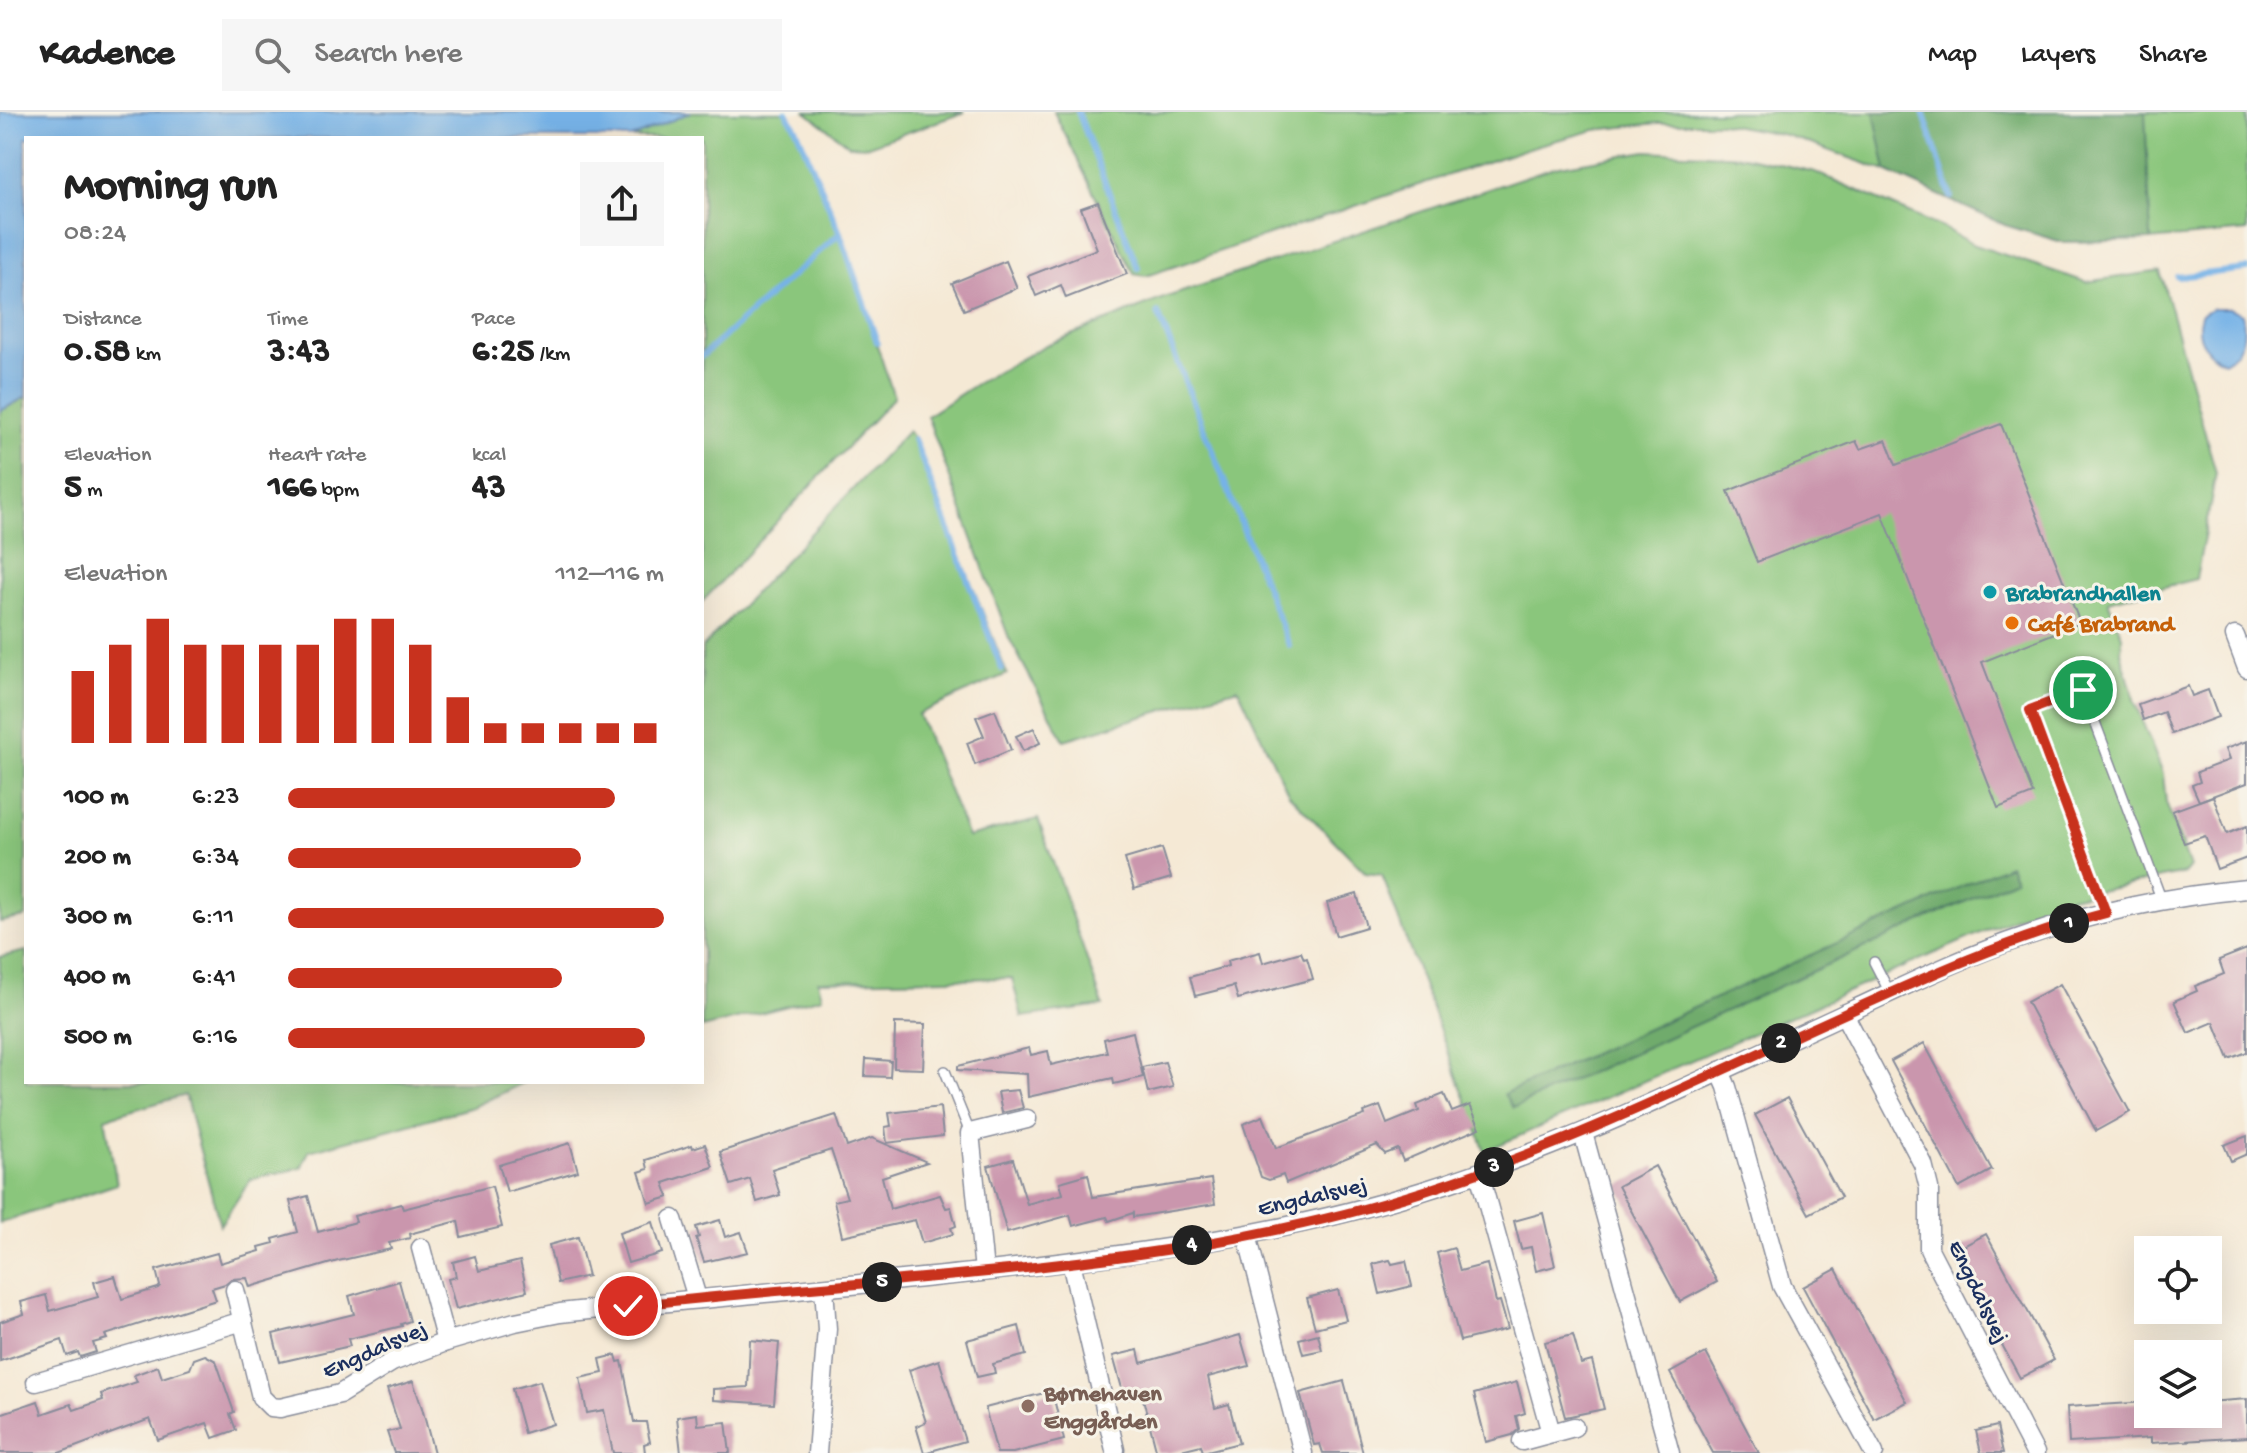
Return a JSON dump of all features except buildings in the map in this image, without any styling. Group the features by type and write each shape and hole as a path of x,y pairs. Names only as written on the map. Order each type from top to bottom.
{"street":[{"path":"2235,636 2247,668"},
{"name":"Engdalsvej","path":"235,1290 261,1397 271,1407 280,1408 340,1394 392,1362 446,1342 560,1313 1126,1256 1247,1235 1352,1211 1479,1173 1583,1133 1980,953 2024,937 2106,913 2162,901 2247,889"},
{"name":"Engdalsvej","path":"1844,1014 1923,1164 1929,1188 1929,1249 2035,1453"},
{"path":"1720,1071 1782,1286 1874,1453"},
{"path":"984,1271 970,1133 1027,1119"},
{"path":"1583,1133 1670,1453"},
{"path":"1479,1173 1551,1433"},
{"path":"673,1219 697,1298"},
{"name":"Engdalsvej","path":"1247,1235 1303,1453"},
{"name":"Engdalsvej","path":"421,1248 446,1342"},
{"path":"1071,1262 1115,1450"},
{"path":"817,1453 827,1329 824,1288"},
{"path":"36,1382 243,1321"},
{"path":"1522,1441 1574,1427"}],"lane":[{"path":"2106,913 2030,710 2083,690 2162,901"},
{"path":"1874,962 1890,993"},
{"path":"945,1071 970,1133"}],"green space":[{"path":"691,112 786,112 796,128 842,238 894,397 704,600 704,136 636,136"},
{"path":"806,112 965,112 868,146 849,145"},
{"path":"1054,112 2247,112 2247,231 2148,240 2062,242 2005,225 1886,171 1786,135 1721,123 1658,123 1595,130 1538,145 1146,276 1134,274"},
{"path":"1874,112 2145,112 2151,240 2062,242 2005,225 1886,171"},
{"path":"1646,151 1743,156 1815,172 1972,244 2086,282 2160,271 2216,473 2196,579 2108,601 2122,636 2121,652 2135,703 2163,774 2166,802 2190,867 2185,873 2056,900 1485,1151 1382,875 1366,873 1289,795 1238,688 1064,740 1009,638 927,416 1046,345 1164,298 1554,167"},
{"path":"24,398 24,917 0,922 0,411"},
{"path":"908,431 915,440 1007,674 918,714 968,837 1038,819 1103,1006 1022,1017 1012,978 818,981 822,997 704,1027 704,646"},
{"path":"2009,865 2015,879 1513,1108 1504,1094"},
{"path":"24,951 24,1084 521,1084 473,1107 309,1151 301,1168 251,1179 220,1225 185,1095 105,1118 117,1184 0,1223 0,957"}],"water":[{"path":"0,112 691,112 636,136 24,136 24,398 0,411"},
{"path":"2213,308 2229,308 2242,314 2242,341 2236,353 2224,362 2211,354 2200,337 2201,315"}],"waterway":[{"path":"786,112 796,128 840,233 877,342"},
{"path":"1078,112 1138,268"},
{"path":"1923,112 1951,197"},
{"path":"704,354 840,233"},
{"path":"2177,277 2247,269"},
{"path":"1158,313 1289,645"},
{"path":"914,439 1002,669"}],"place":[{"name":"Brabrandhallen","path":"1990,592"},
{"name":"Café Brabrand","path":"2012,623"},
{"name":"Børnehaven Enggården","path":"1028,1406"}],"route":[{"path":"628,1306 1126,1256 1247,1235 1352,1211 1421,1192 1538,1151 1652,1103 1966,958 2106,913 2030,710 2083,690"}]}
